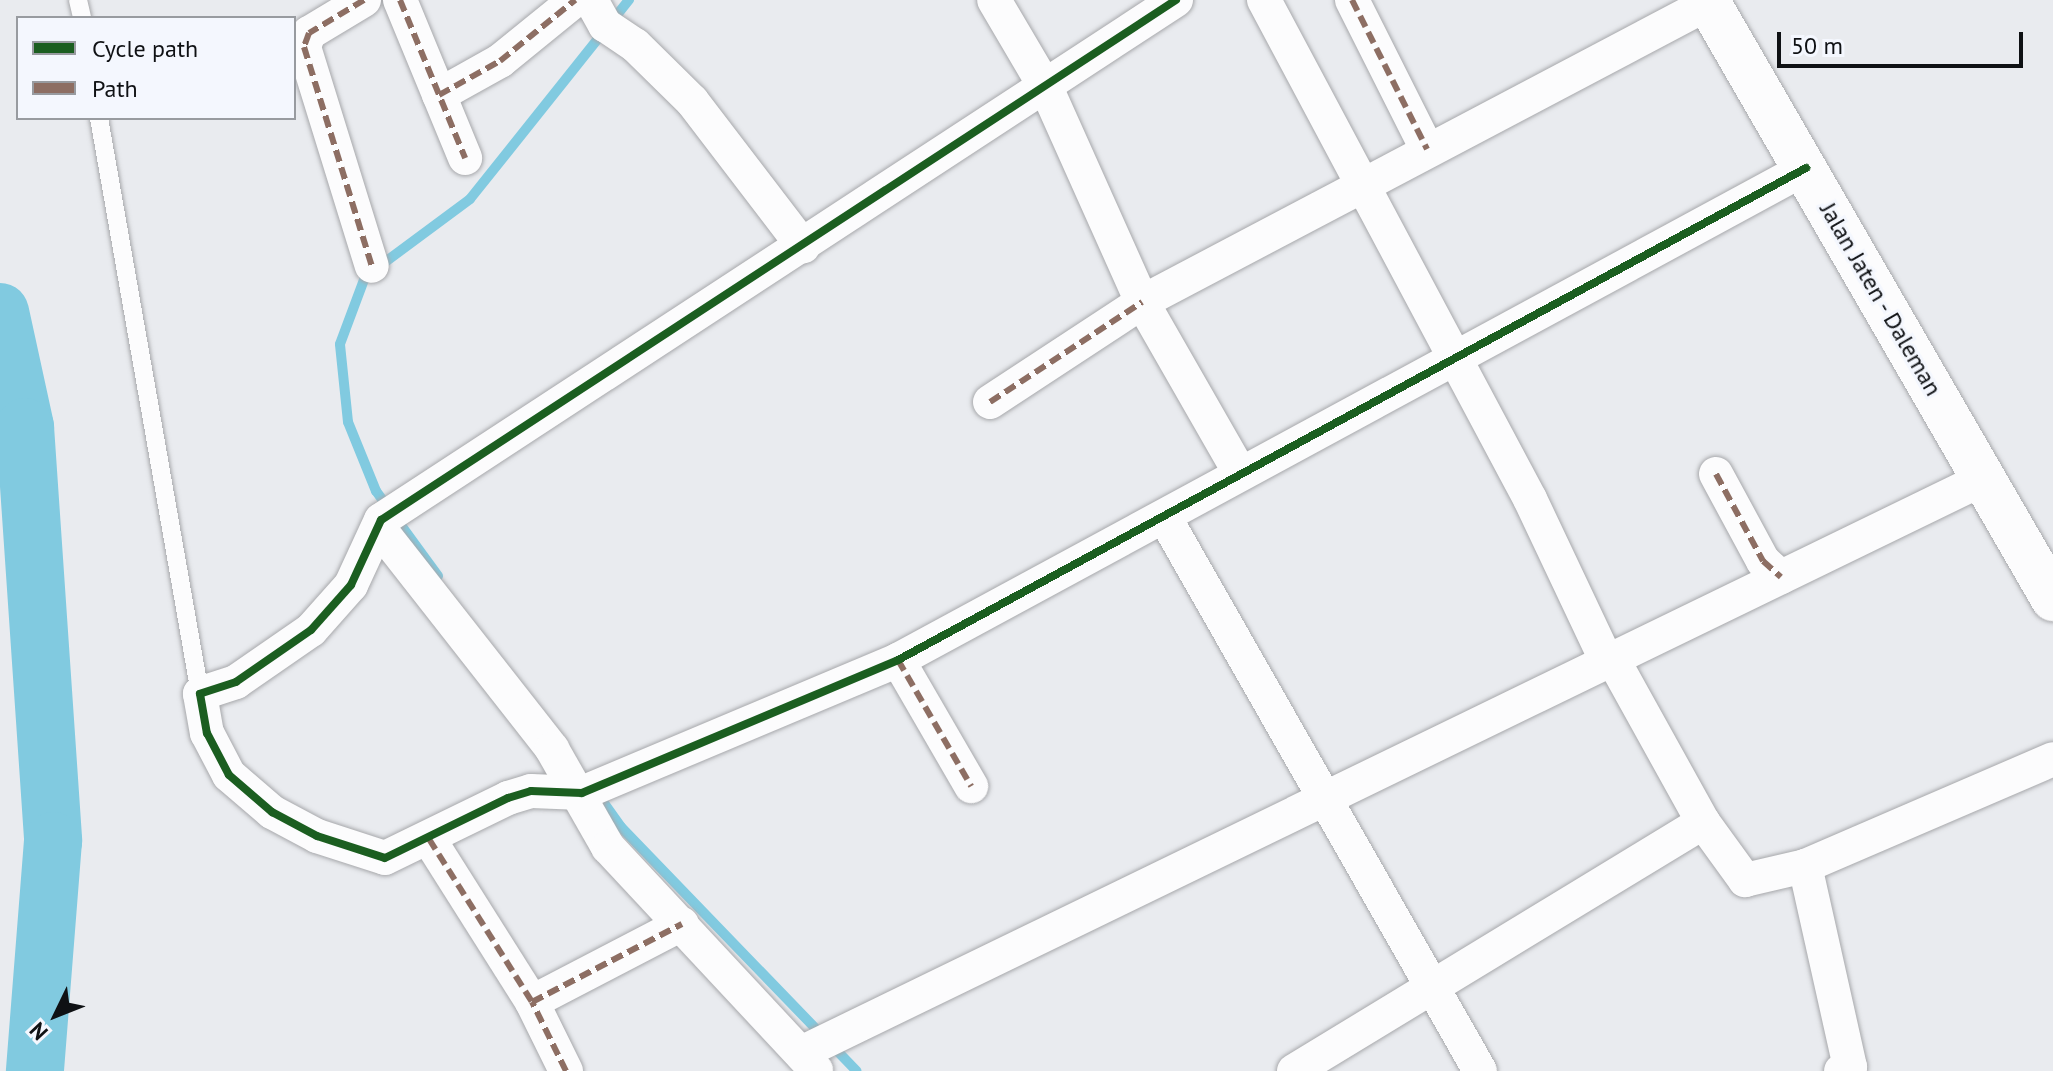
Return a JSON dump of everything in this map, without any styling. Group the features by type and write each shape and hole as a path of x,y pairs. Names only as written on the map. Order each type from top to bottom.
{"main road":[{"name":"Jalan Jaten - Daleman","path":"1708,2 2053,599"}],"street":[{"path":"364,0 309,33 304,47 372,266"},
{"path":"400,0 465,158"},
{"path":"439,95 500,61 575,0"},
{"path":"994,0 1047,90 1142,302 1240,473"},
{"path":"1176,0 1047,90 384,520 351,585 311,630 236,682 200,694 216,756 244,792 272,812 378,857 393,857 508,798 531,791 584,791 898,660 1806,168"},
{"path":"1264,0 1453,360 1530,499 1609,659 1703,822 1745,880 1805,866 2053,759"},
{"path":"1352,0 1427,149"},
{"path":"990,402 1142,302 1360,183 1708,2"},
{"path":"606,21 692,101 803,246"},
{"path":"1716,474 1763,561 1781,577"},
{"path":"384,520 584,791 608,847 814,1054 1321,799 1983,479"},
{"path":"1165,518 1321,799 1480,1071"},
{"path":"898,660 971,786"},
{"path":"1294,1071 1703,822"},
{"path":"429,839 532,1002 566,1071"},
{"path":"1805,866 1847,1070"},
{"path":"532,1002 682,924"}],"lane":[{"path":"99,120 200,694"}],"waterway":[{"path":"438,576 376,491 348,422 340,344 365,277 470,199 629,0"},
{"path":"0,312 25,427 53,841 35,1071"},
{"path":"596,792 621,827 857,1071"}],"marked path":[{"path":"364,0 309,33 304,47 372,266"},
{"path":"400,0 465,158"},
{"path":"439,95 500,61 575,0"},
{"path":"1352,0 1427,149"},
{"path":"990,402 1142,302"},
{"path":"1716,474 1763,561 1781,577"},
{"path":"898,660 971,786"},
{"path":"429,839 532,1002"},
{"path":"566,1071 532,1002 682,924"}],"cycle path":[{"path":"1176,0 381,520 351,585 311,630 236,682 200,694 207,733 229,775 272,812 317,836 385,858 508,798 531,791 582,793 898,660 1806,168"}]}
